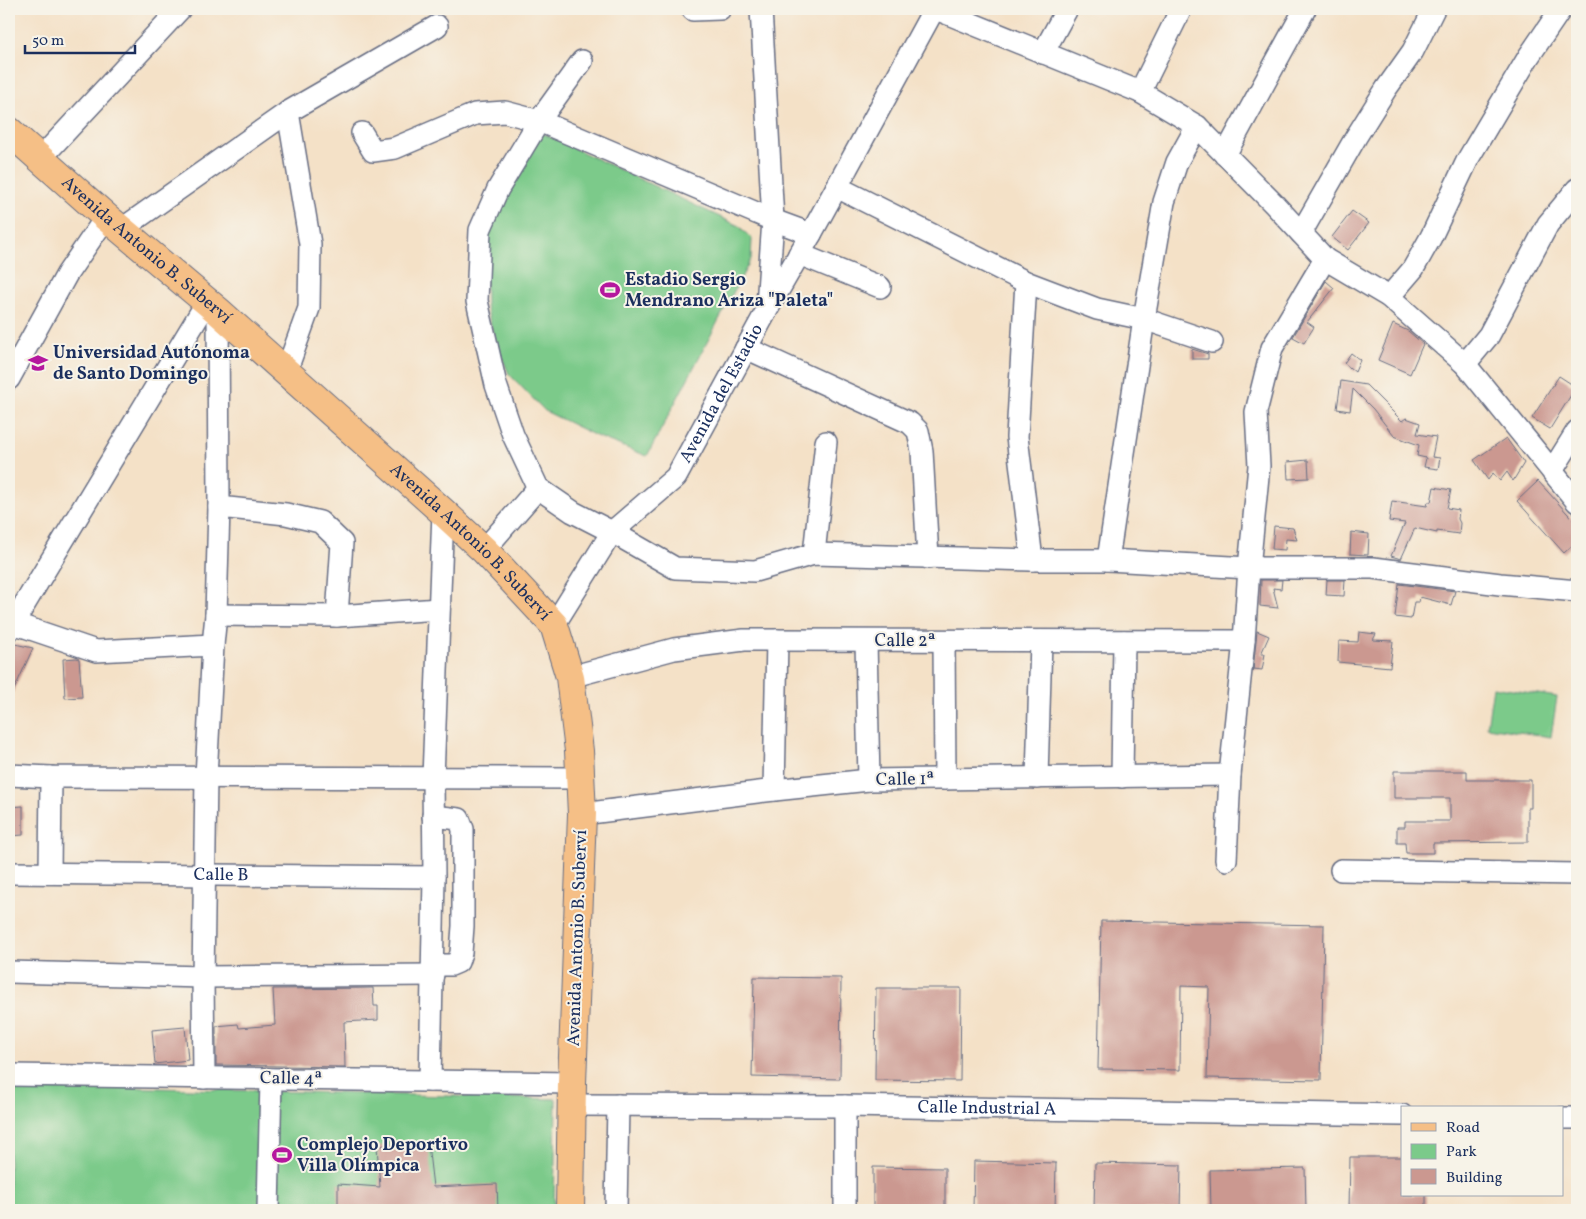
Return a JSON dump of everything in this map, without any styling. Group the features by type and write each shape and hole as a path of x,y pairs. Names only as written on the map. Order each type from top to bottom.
{"main road":[{"name":"Avenida Antonio B. Suberví","path":"9,131 213,307 443,512 484,550 554,625 570,676 579,751 582,814 572,1094 570,1210"}],"street":[{"path":"40,159 180,9"},
{"path":"694,10 720,9"},
{"path":"761,9 773,220 766,310"},
{"path":"935,9 1140,92 1196,126 1324,259 1389,297 1465,364 1577,502"},
{"name":"Avenida del Estadio","path":"554,625 612,532 676,477 766,310 811,234 935,9"},
{"path":"1043,53 1067,9"},
{"path":"1140,92 1180,9"},
{"path":"1225,155 1305,9"},
{"path":"1301,233 1356,137 1386,89 1413,51 1434,9"},
{"path":"1389,297 1413,269 1431,237 1468,159 1529,56 1561,9"},
{"path":"9,379 67,274 114,223 288,112 437,26"},
{"path":"582,61 539,121 498,189 480,230 478,301 496,385 513,435 538,488 573,512 675,568 755,571 814,554 928,558 1108,560 1249,568 1373,568 1500,584 1577,591"},
{"path":"286,372 309,308 310,244 288,112"},
{"path":"362,133 374,151 395,148 475,114 505,112 539,121 773,220 811,234"},
{"path":"1108,560 1144,319 1164,202 1177,162 1196,126"},
{"path":"836,187 1026,282 1097,309 1144,319 1212,342"},
{"path":"1465,364 1489,335 1548,224 1577,189"},
{"path":"799,254 880,287"},
{"path":"1226,860 1230,775 1260,466 1256,412 1272,348 1324,259"},
{"path":"1026,282 1017,437 1032,560"},
{"path":"204,1078 203,977 206,778 212,645 216,614 218,507 213,307"},
{"path":"212,645 96,651 11,626 213,307"},
{"path":"746,348 910,423 918,431 922,451 928,558"},
{"path":"1552,471 1577,430"},
{"path":"814,554 826,442"},
{"path":"484,550 538,488"},
{"path":"218,507 286,514 320,522 342,543 336,616"},
{"path":"430,1081 434,877 433,778 443,512"},
{"path":"216,614 336,616 439,609"},
{"name":"Calle 2ª","path":"570,676 674,649 744,640 1244,641"},
{"path":"774,790 777,640"},
{"path":"866,641 869,780"},
{"path":"944,641 946,779"},
{"path":"1122,777 1124,641"},
{"path":"1037,778 1041,642"},
{"path":"9,774 51,777 580,778"},
{"name":"Calle 1ª","path":"582,814 869,780 1230,775"},
{"path":"50,873 51,777"},
{"path":"9,972 203,977 433,970 451,965 458,962 461,952 464,829 459,818 433,816"},
{"path":"1341,870 1577,874"},
{"name":"Calle B","path":"9,873 434,877"},
{"name":"Calle 4ª","path":"9,1075 430,1081 572,1094"},
{"path":"268,1210 272,1078"},
{"name":"Calle Industrial A","path":"572,1094 618,1105 845,1106 1401,1115"},
{"path":"616,1210 618,1105"},
{"path":"845,1106 845,1210"},
{"path":"1564,1118 1577,1118"}],"green space":[{"name":"Estadio Sergio Mendrano Ariza \"Paleta\"","path":"540,132 739,226 752,239 751,259 647,456 596,436 545,411 509,374 495,341 486,306 485,233"},
{"path":"1493,687 1557,697 1551,737 1487,727"},
{"name":"Complejo Deportivo Villa Olímpica","path":"9,1084 556,1099 554,1210 9,1210"}],"building":[{"path":"1352,211 1369,223 1348,250 1332,237"},
{"path":"1326,281 1334,288 1307,322 1314,327 1304,343 1293,337"},
{"path":"1393,324 1408,331 1423,344 1410,374 1378,360"},
{"path":"1192,349 1208,354 1208,359 1192,359"},
{"path":"1351,353 1360,360 1355,372 1344,363"},
{"path":"1559,376 1576,387 1550,429 1532,418"},
{"path":"1341,381 1366,385 1402,421 1406,418 1420,423 1417,434 1436,437 1432,457 1440,458 1438,469 1424,467 1426,458 1417,456 1419,445 1394,436 1373,409 1353,389 1350,411 1337,409"},
{"path":"1506,438 1524,463 1513,481 1507,472 1500,481 1493,473 1488,480 1474,460"},
{"path":"1308,460 1309,478 1288,479 1287,462"},
{"path":"1538,481 1577,524 1577,541 1564,553 1517,501"},
{"path":"1434,487 1451,490 1447,508 1459,510 1459,534 1437,531 1437,533 1415,528 1401,559 1391,556 1405,523 1389,521 1392,501 1427,506 1428,502 1431,502"},
{"path":"1274,526 1293,528 1297,540 1286,539 1285,550 1272,549"},
{"path":"1351,532 1369,534 1368,555 1350,554"},
{"path":"1261,580 1282,580 1281,589 1273,588 1278,608 1260,606"},
{"path":"1327,580 1345,580 1344,596 1326,595"},
{"path":"1399,584 1455,591 1451,605 1420,597 1419,602 1414,602 1411,619 1395,617"},
{"path":"1257,631 1269,636 1261,654 1265,654 1262,670 1254,669 1253,671"},
{"path":"1359,632 1376,634 1373,640 1393,641 1390,667 1338,662 1339,641 1358,642"},
{"path":"15,644 33,648 9,701 9,650"},
{"path":"63,659 79,659 82,697 65,698"},
{"path":"1394,771 1467,771 1467,780 1531,780 1531,808 1528,808 1528,842 1433,843 1433,853 1406,853 1405,843 1397,843 1397,827 1405,827 1405,821 1450,821 1450,798 1394,798"},
{"path":"23,806 23,835 9,836 9,807"},
{"path":"1101,921 1324,925 1321,1080 1207,1078 1209,987 1181,986 1180,1070 1098,1069"},
{"path":"754,977 841,978 840,1079 752,1077"},
{"path":"373,988 374,1006 378,1006 378,1020 344,1022 345,1067 216,1065 216,1026 238,1024 239,1028 275,1025 273,989"},
{"path":"876,988 961,988 960,1081 875,1080"},
{"path":"185,1027 188,1060 155,1064 152,1030"},
{"path":"428,1144 433,1187 497,1184 498,1210 338,1210 338,1184 380,1187 377,1146"},
{"path":"1350,1157 1401,1157 1401,1196 1426,1196 1426,1210 1349,1210"},
{"path":"974,1161 1056,1163 1055,1210 973,1210"},
{"path":"1095,1163 1181,1165 1180,1210 1094,1210"},
{"path":"873,1167 945,1168 945,1210 873,1210"},
{"path":"1305,1168 1306,1210 1211,1210 1210,1170"}],"place":[{"name":"Estadio Sergio Mendrano Ariza \"Paleta\"","path":"610,290"},
{"name":"Universidad Autónoma de Santo Domingo","path":"38,363"},
{"name":"Complejo Deportivo Villa Olímpica","path":"282,1155"}]}
